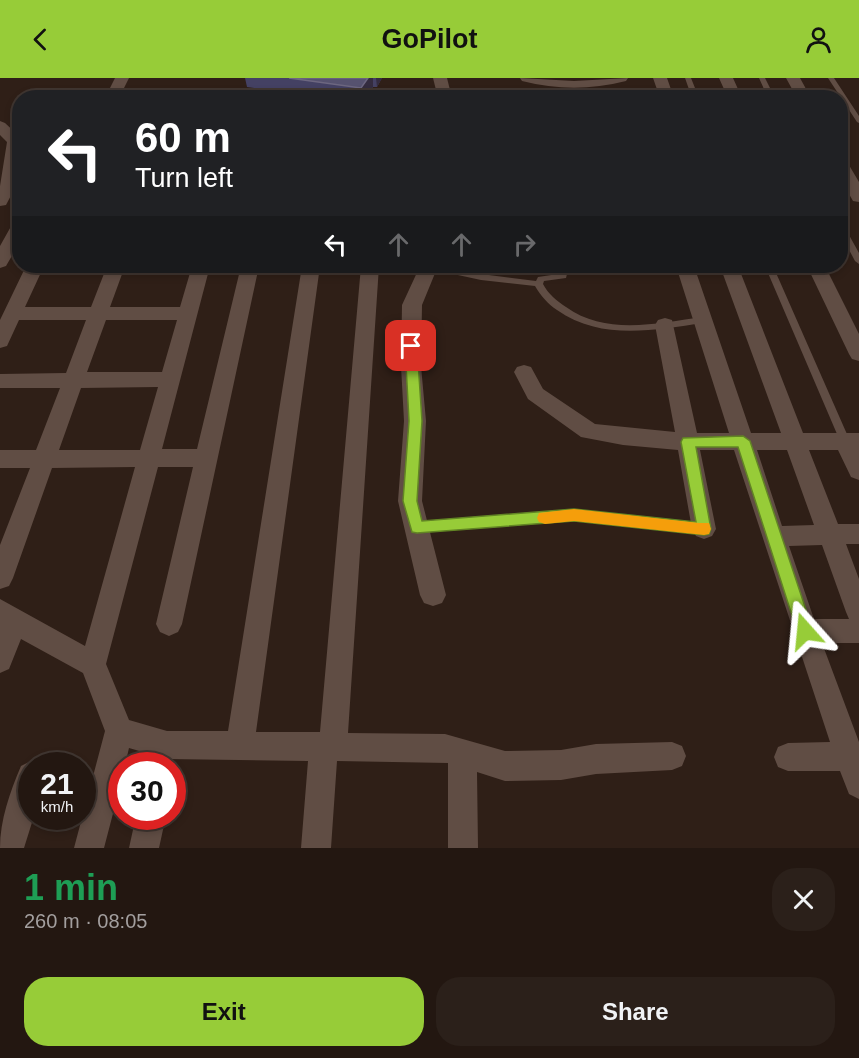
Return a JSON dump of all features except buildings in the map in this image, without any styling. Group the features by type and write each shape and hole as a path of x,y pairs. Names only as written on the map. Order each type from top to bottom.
{"street":[{"path":"528,86 577,86 621,78"},
{"path":"0,126 12,138"},
{"path":"0,203 9,184 12,162"},
{"path":"848,177 859,197"},
{"path":"0,262 12,240"},
{"path":"0,341 32,273"},
{"path":"0,578 113,273"},
{"path":"89,848 118,731 93,664 147,458 199,273"},
{"path":"169,624 248,273"},
{"path":"240,746 310,273"},
{"path":"316,848 328,747 369,273"},
{"path":"427,273 412,305 411,366 415,421 410,501 433,595"},
{"path":"687,273 805,631 855,756 859,784"},
{"path":"732,273 859,612"},
{"path":"819,273 859,354"},
{"path":"12,314 188,313"},
{"path":"665,325 704,529"},
{"path":"524,372 535,394 589,431 623,437 688,442 852,441 859,471"},
{"path":"0,381 170,379"},
{"path":"0,459 207,458"},
{"path":"774,536 859,534"},
{"path":"0,660 7,616 93,664"},
{"path":"805,631 859,631"},
{"path":"118,731 159,752"},
{"path":"186,752 240,746 445,748 505,766 561,765 596,759 672,756"},
{"path":"462,753 464,848"},
{"path":"788,757 855,756"},
{"path":"9,848 18,819"},
{"path":"144,848 148,830"}],"lane":[{"path":"848,105 859,122"},
{"path":"848,241 859,261"},
{"path":"462,273 539,284 551,300 569,316 608,328 703,320"},
{"path":"539,284 541,279 563,276 562,273"},
{"path":"772,273 852,441"},
{"path":"417,527 574,515 704,529"}],"slow traffic":[{"path":"545,518 574,515 704,529 704,527"}],"route":[{"path":"411,346 415,421 410,501 417,527 574,515 704,529 688,442 743,441 805,631"}]}
